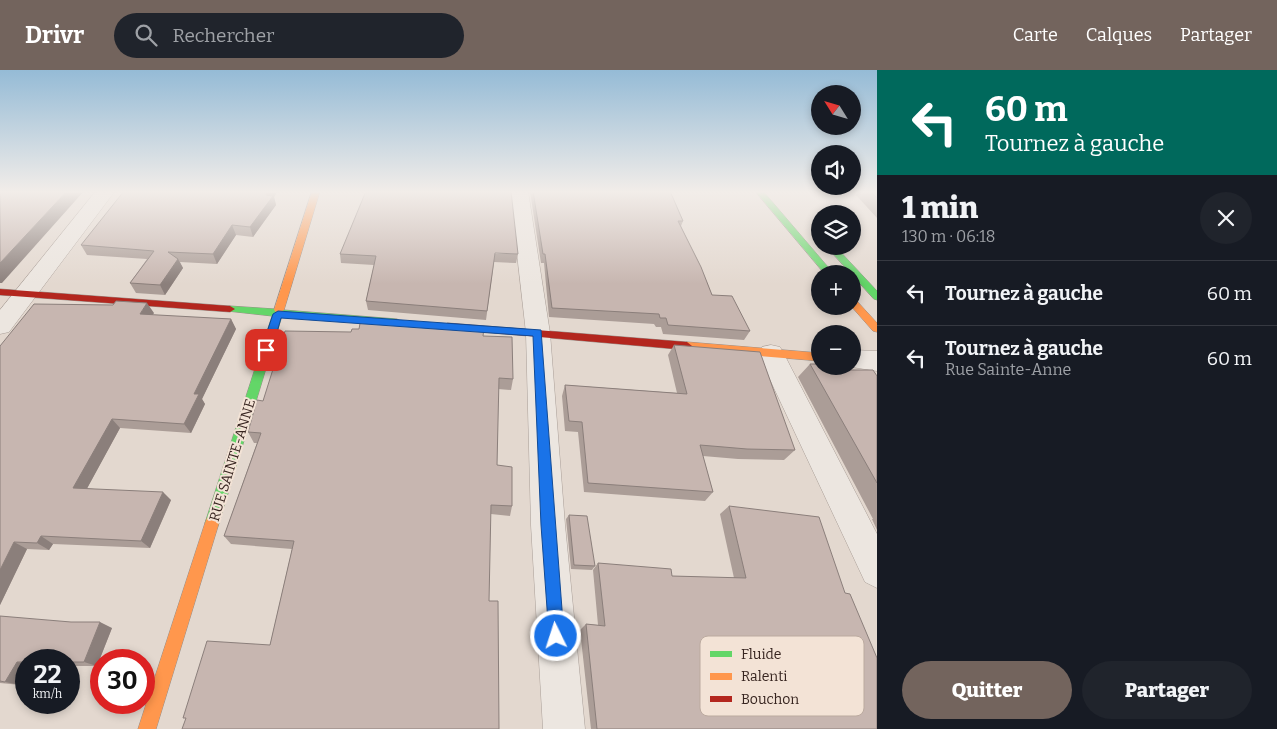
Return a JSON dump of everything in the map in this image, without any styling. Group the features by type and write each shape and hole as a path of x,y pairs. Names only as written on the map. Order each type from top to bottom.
{"street":[{"path":"0,326 82,222"},
{"name":"RUE SAINTE-ANNE","path":"147,729 306,222"},
{"path":"523,222 538,332 548,525 564,729"},
{"path":"785,222 822,265"},
{"path":"799,238 811,238"},
{"path":"838,255 877,297"},
{"path":"0,292 409,323"},
{"path":"861,310 877,329"},
{"path":"438,325 811,356"},
{"path":"771,354 877,570"},
{"path":"861,360 877,361"}],"building":[{"path":"0,222 38,222 0,263"},
{"path":"100,222 254,222 250,227 232,225 213,254 168,252 178,259 160,285 130,283 154,251 81,245"},
{"path":"353,222 514,222 518,254 495,253 487,311 366,301 376,256 340,254"},
{"path":"538,222 678,222 701,267 712,295 732,296 750,331 668,325 666,318 660,318 659,314 552,308 545,254 543,254"},
{"path":"116,301 147,303 140,314 231,319 194,394 199,394 184,424 112,419 73,488 163,492 141,541 41,536 37,543 14,542 0,570 0,346 34,304 113,305"},
{"path":"361,318 484,328 483,336 512,337 513,379 499,378 497,465 512,467 512,506 491,505 489,601 498,601 499,729 182,729 186,718 183,718 207,641 270,645 294,541 224,536 261,433 248,432 257,400 263,401 285,331 351,332 352,329 359,329"},
{"path":"674,345 760,352 795,450 747,449 700,445 713,492 588,483 582,422 569,421 565,385 687,394"},
{"path":"861,370 873,370 877,376 877,483 816,375 861,375"},
{"path":"729,506 819,517 845,593 850,594 877,658 877,729 597,729 586,624 605,626 598,563 671,569 672,576 746,578"},
{"path":"569,515 587,516 595,566 574,565"},
{"path":"0,616 71,622 100,622 84,662 80,662 80,649 15,649 15,665 5,682 0,681"}],"traffic: fast":[{"path":"785,222 822,265"},
{"path":"838,255 877,297"},
{"path":"230,309 397,322"},
{"path":"212,523 279,310"}],"traffic: slow":[{"path":"279,310 306,222"},
{"path":"861,311 877,329"},
{"path":"687,346 811,356"},
{"path":"147,729 212,523"}],"traffic: jam":[{"path":"0,292 230,309"},
{"path":"448,326 687,346"}],"route":[{"path":"266,350 278,314 538,332 556,636"}]}
